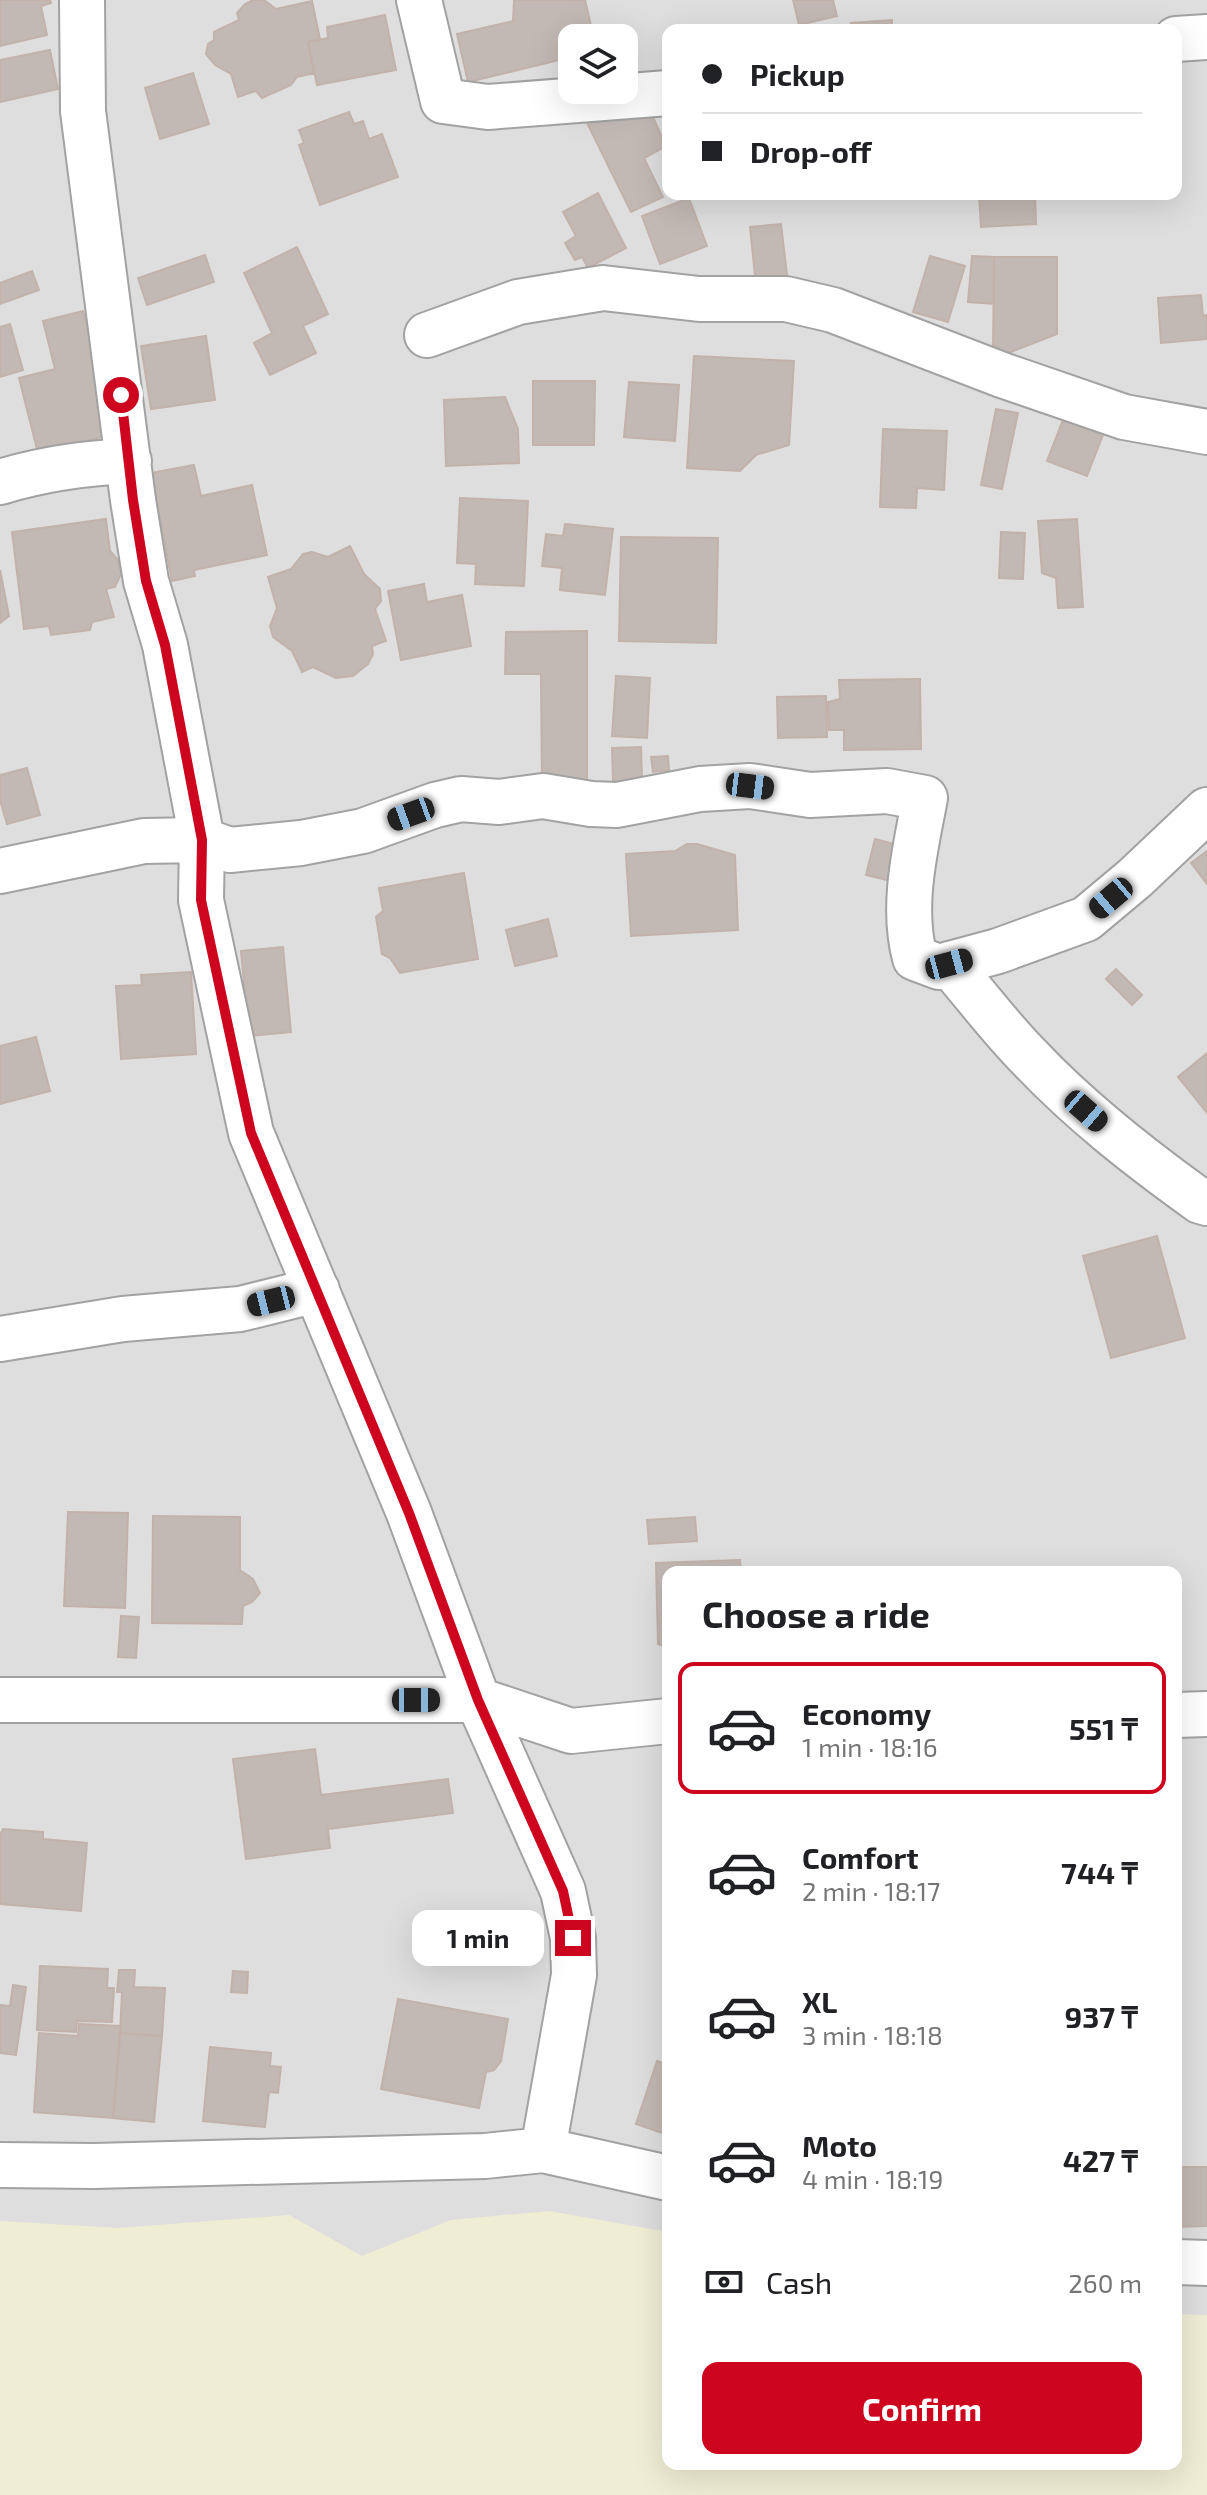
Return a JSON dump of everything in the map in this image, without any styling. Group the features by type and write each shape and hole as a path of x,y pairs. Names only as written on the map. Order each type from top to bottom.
{"street":[{"path":"82,0 83,111 146,581 165,645 202,840 201,900 251,1133 409,1513 478,1700 563,1891 573,1938 574,1975 543,2150"},
{"path":"419,0 443,101 488,107 662,93"},
{"path":"1182,39 1207,37"},
{"path":"427,335 518,302 603,288 699,299 786,299 833,310 1002,375 1124,417 1207,432"},
{"path":"0,482 25,474 129,461"},
{"path":"0,871 144,841 202,840 230,850 301,843 363,831 461,799 499,802 543,796 617,805 700,789 750,786 810,795 887,791 925,798 912,867 909,936 915,958 939,967 998,951 1086,919 1207,810"},
{"path":"949,964 1029,1058 1142,1160 1207,1203"},
{"path":"0,1339 123,1319 240,1309 317,1290"},
{"path":"0,1700 478,1700 571,1731 662,1722"},
{"path":"1182,1715 1207,1714"},
{"path":"0,2165 94,2166 485,2156 543,2150 662,2177"},
{"path":"1182,2262 1207,2263"}],"shaded area":[{"path":"0,0 1207,0 1207,2495 0,2495"},
{"path":"549,2211 662,2231 662,2470 1182,2470 1182,2314 1207,2315 1207,2495 0,2495 0,2221 118,2228 289,2215 362,2256 451,2220"}],"building":[{"path":"0,0 50,0 51,3 41,6 47,35 0,46"},
{"path":"253,0 264,0 276,9 312,1 320,39 308,42 314,73 297,77 291,85 262,98 256,91 238,97 231,74 215,65 206,54 208,44 214,40 214,32 239,20 237,13"},
{"path":"514,0 585,0 591,24 558,24 558,60 468,82 457,34 513,21"},
{"path":"793,0 833,0 837,16 799,24"},
{"path":"385,15 396,70 317,85 308,42 328,38 327,27"},
{"path":"892,20 892,24 851,23"},
{"path":"50,50 58,89 0,102 0,60"},
{"path":"193,73 209,124 160,139 145,88"},
{"path":"349,112 354,124 363,121 369,139 382,134 398,177 320,205 299,145 304,143 299,130"},
{"path":"652,115 662,137 662,148 644,158 662,197 631,212 585,119"},
{"path":"598,193 626,248 588,268 582,257 575,260 565,243 576,236 563,212"},
{"path":"690,200 707,246 660,264 642,216"},
{"path":"979,200 1035,200 1036,224 981,227"},
{"path":"781,224 788,283 756,286 750,227"},
{"path":"297,247 328,314 303,326 316,353 270,375 254,343 272,333 244,273"},
{"path":"205,255 214,282 147,305 138,278"},
{"path":"930,256 965,266 948,322 913,312"},
{"path":"972,256 994,257 994,304 968,302"},
{"path":"994,257 1057,257 1057,334 1011,352 993,352"},
{"path":"32,271 39,290 0,304 0,283"},
{"path":"1201,295 1203,316 1207,315 1207,339 1161,343 1158,298"},
{"path":"83,311 114,434 38,453 19,378 55,369 43,321"},
{"path":"10,324 23,370 0,377 0,327"},
{"path":"206,336 215,400 151,409 141,346"},
{"path":"694,356 794,361 789,445 756,455 740,471 687,468"},
{"path":"533,381 595,381 594,445 533,445"},
{"path":"629,382 679,385 675,441 624,437"},
{"path":"505,397 518,429 519,463 446,466 444,400"},
{"path":"996,409 1018,413 1002,489 981,485"},
{"path":"1066,412 1106,427 1087,476 1047,461"},
{"path":"883,429 947,431 944,490 917,488 916,508 880,507"},
{"path":"194,465 201,496 252,485 267,555 194,570 195,576 172,581 151,473"},
{"path":"460,498 528,501 524,586 475,584 476,564 457,563"},
{"path":"106,519 110,551 118,560 121,574 115,587 106,589 114,617 92,622 90,630 51,635 49,626 24,629 12,532"},
{"path":"1077,519 1083,607 1058,608 1056,578 1042,573 1038,521"},
{"path":"565,524 613,529 605,595 560,590 562,568 542,566 546,534 563,536"},
{"path":"1001,532 1025,533 1023,579 999,578"},
{"path":"621,537 718,538 716,643 619,641"},
{"path":"350,546 364,574 380,589 381,601 375,609 386,641 372,646 373,654 368,664 353,676 336,678 313,667 302,672 292,651 273,637 270,626 277,608 268,577 291,569 303,554 312,552 328,557"},
{"path":"0,570 9,616 0,623"},
{"path":"424,584 427,602 462,595 471,646 401,660 388,591"},
{"path":"587,631 587,784 542,785 541,674 505,674 506,632"},
{"path":"616,676 650,678 647,738 612,736"},
{"path":"920,679 921,749 844,750 844,730 829,730 828,702 840,699 839,680"},
{"path":"826,696 827,737 778,738 777,697"},
{"path":"641,747 642,779 613,781 612,748"},
{"path":"668,756 669,770 653,772 651,757"},
{"path":"27,768 40,815 7,824 0,800 0,775"},
{"path":"875,839 901,846 891,881 866,875"},
{"path":"687,844 735,855 738,930 631,936 626,854 675,851"},
{"path":"1207,851 1207,884 1191,863"},
{"path":"464,873 478,959 400,973 390,958 382,954 376,917 383,911 379,888"},
{"path":"548,919 557,956 515,966 506,930"},
{"path":"283,947 291,1032 249,1036 241,951"},
{"path":"1116,969 1142,995 1132,1005 1106,979"},
{"path":"191,972 196,1054 121,1059 116,986 142,985 141,975"},
{"path":"36,1037 50,1091 0,1104 0,1046"},
{"path":"1207,1053 1207,1113 1178,1077"},
{"path":"1157,1236 1185,1338 1111,1358 1083,1256"},
{"path":"68,1512 128,1513 125,1608 64,1606"},
{"path":"153,1516 240,1517 240,1570 253,1579 260,1593 243,1606 242,1624 152,1623"},
{"path":"695,1517 697,1541 649,1544 647,1520"},
{"path":"740,1560 740,1566 662,1566 662,1646 658,1644 656,1563"},
{"path":"121,1616 139,1617 136,1658 118,1657"},
{"path":"315,1749 321,1795 448,1779 453,1813 328,1829 330,1848 246,1859 233,1759"},
{"path":"3,1829 43,1832 43,1839 87,1843 81,1911 0,1904 0,1835"},
{"path":"40,1966 108,1969 107,1988 114,1988 112,2022 77,2021 76,2032 37,2030"},
{"path":"119,1970 135,1970 134,1987 165,1988 162,2036 120,2033 122,1992 117,1992"},
{"path":"233,1971 248,1972 247,1993 231,1992"},
{"path":"13,1985 26,1987 16,2055 0,2053 0,2005 10,2006"},
{"path":"398,1999 508,2019 501,2061 494,2070 486,2072 479,2108 381,2089"},
{"path":"79,2024 121,2026 113,2118 34,2112 39,2033 78,2036"},
{"path":"120,2033 162,2036 154,2122 113,2118"},
{"path":"210,2047 271,2053 270,2066 281,2067 278,2093 269,2092 265,2127 203,2121"},
{"path":"657,2061 662,2062 662,2133 636,2124"},
{"path":"1182,2167 1207,2167 1207,2226 1182,2227"}],"route":[{"path":"121,395 146,581 165,645 202,840 201,900 251,1133 409,1513 478,1700 563,1891 573,1938"}]}
